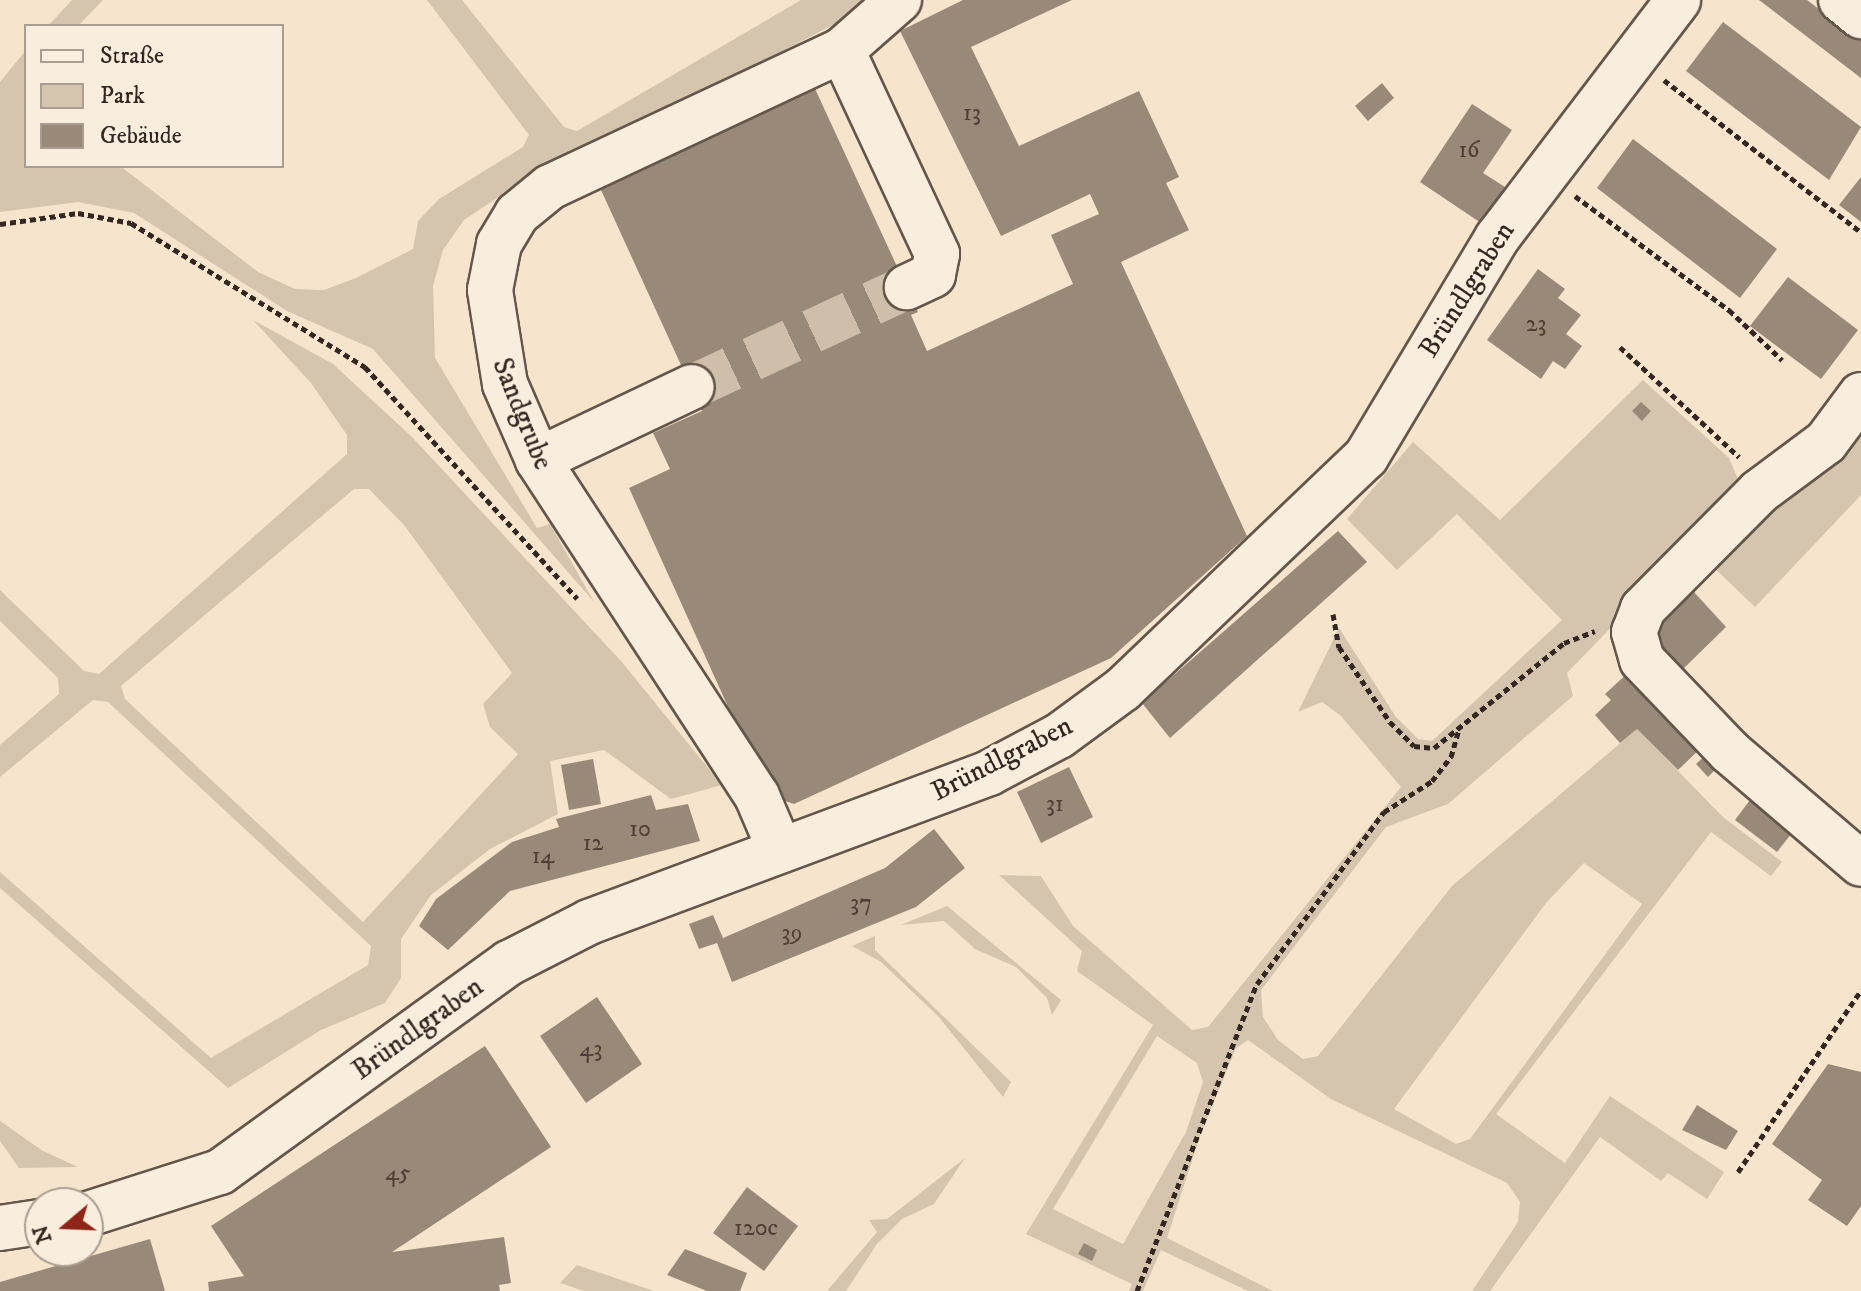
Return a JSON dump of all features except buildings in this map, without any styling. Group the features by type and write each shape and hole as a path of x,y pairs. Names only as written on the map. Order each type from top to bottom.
{"street":[{"name":"Sandgrube","path":"780,850 757,796 538,460 493,340 490,290 499,244 517,214 550,187 842,50 899,0"},
{"name":"Bründlgraben","path":"104,1209 220,1172 509,963 669,888 989,773 1059,736 1123,689 1366,457 1497,238 1678,0"},
{"path":"1841,0 1861,16"},
{"path":"842,50 937,254 933,275 907,287"},
{"path":"538,460 692,387"},
{"path":"1861,395 1826,442 1759,492 1643,609 1634,632 1642,660 1730,752 1861,864"},
{"path":"0,1228 24,1224"}],"path":[{"path":"1634,57 1861,232"},
{"path":"1546,173 1729,310 1782,360"},
{"path":"0,224 78,213 131,223 365,367 587,610"},
{"path":"1620,347 1737,454 1759,492"},
{"path":"1333,614 1339,647 1414,746 1434,748 1459,729 1479,704 1564,643 1609,625 1634,632"},
{"path":"1137,1291 1257,984 1384,812 1432,781 1451,757 1459,729"},
{"path":"1738,1172 1861,990"}],"green space":[{"path":"72,0 103,0 80,24 50,24"},
{"path":"427,0 462,0 564,127 577,131 801,0 864,0 864,9 500,196 464,220 443,250 433,286 435,358 537,528 550,524 594,602 373,349 287,311 134,213 78,202 0,212 0,82 24,52 24,168 123,168 258,272 295,289 324,290 356,278 413,249 418,221 439,199 523,147 529,135"},
{"path":"253,320 333,364 412,437 621,661 722,785 671,799 604,750 550,761 558,814 490,849 431,895 401,939 401,978 385,1003 321,1030 228,1088 0,888 0,872 211,1058 368,965 371,946 108,702 93,700 0,777 0,745 59,694 58,678 0,621 0,590 84,671 99,674 347,454 347,435 311,383","holes":["354,489 369,489 404,525 512,673 483,704 490,727 518,754 363,922 125,699 121,686"]},
{"path":"1643,380 1729,458 1743,491 1567,673 1573,696 1448,804 1386,827 1261,990 1263,1017 1278,1040 1303,1059 1318,1056 1452,886 1637,729 1723,817 1782,862 1771,876 1711,832 1496,1114 1565,1163 1610,1096 1724,1172 1707,1199 1668,1173 1661,1181 1600,1137 1490,1291 1472,1291 1518,1222 1520,1202 1507,1183 1331,1099 1248,1040 1236,1048 1201,1133 1167,1238 1273,1291 1248,1291 1161,1250 1143,1291 1129,1291 1132,1284 1026,1234 1153,1025 1077,971 1082,951 999,875 1041,876 1073,926 1192,1030 1208,1027 1401,787 1341,716 1322,702 1298,712 1339,628 1396,717 1418,739 1432,741 1562,620 1457,514 1397,570 1347,519 1413,442 1500,520","holes":["1584,863 1642,904 1470,1139 1456,1144 1394,1109 1546,903","1157,1036 1197,1063 1203,1082 1186,1132 1123,1244 1053,1209"]},
{"path":"1861,415 1861,495 1755,607 1707,561"},
{"path":"947,906 1061,1000 1052,1015 1047,998 1016,967 975,949 944,921 901,925"},
{"path":"875,936 875,950 1011,1082 1003,1097 938,1016 881,962 852,946"},
{"path":"0,1121 43,1151 78,1167 19,1168 0,1141"},
{"path":"965,1158 934,1204 902,1219 877,1244 846,1291 827,1291 877,1232 869,1220 887,1219"},
{"path":"577,1265 654,1291 584,1291 560,1283"}],"tunnel":[{"path":"692,387 907,287"}]}
